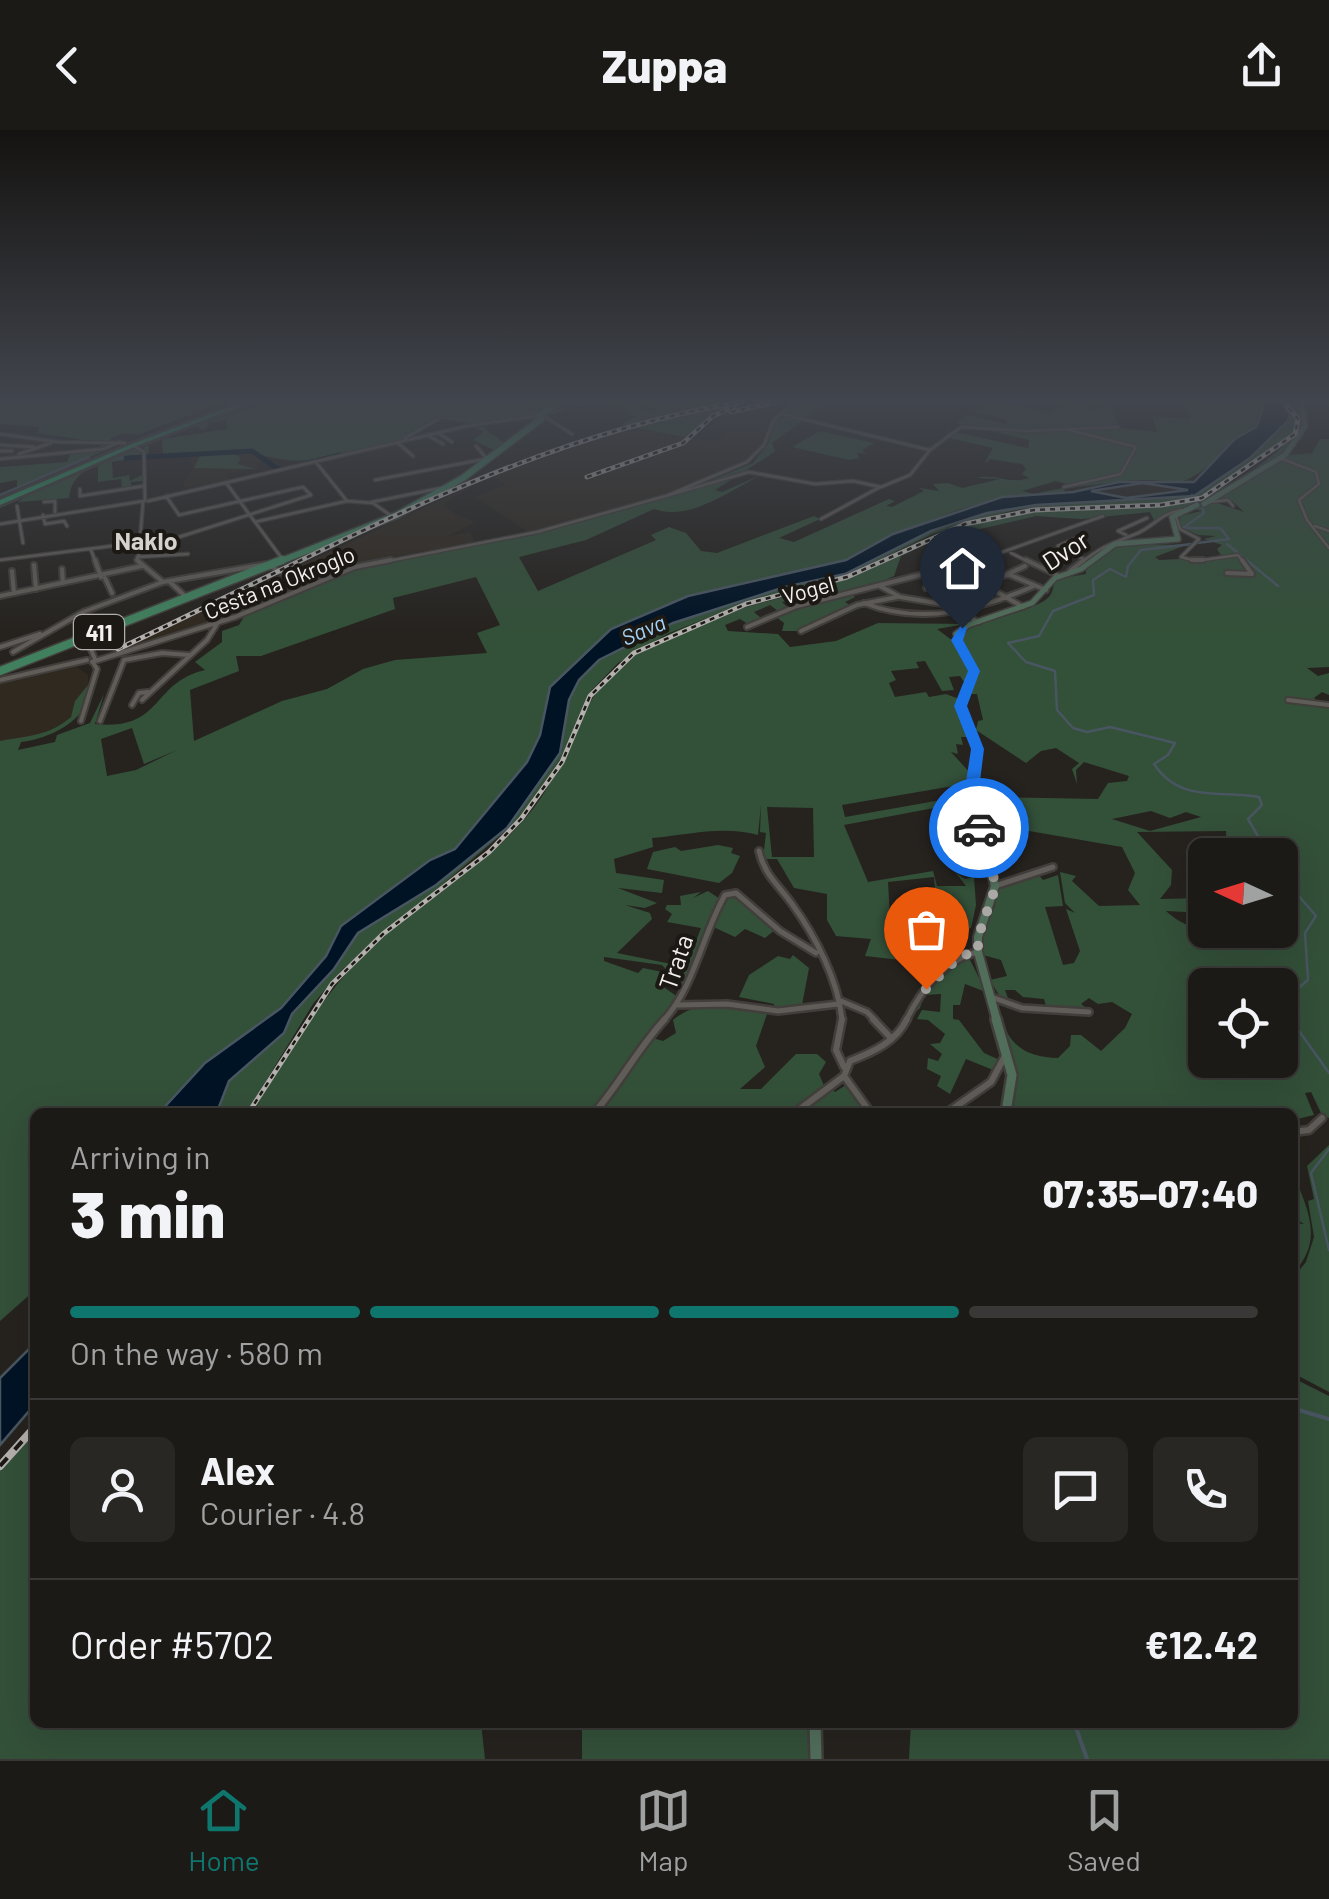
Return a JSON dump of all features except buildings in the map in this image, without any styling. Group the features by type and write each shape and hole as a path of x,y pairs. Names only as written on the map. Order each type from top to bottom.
{"highway":[{"path":"0,501 54,478"}],"main road":[{"name":"411","path":"0,671 392,516 459,478"}],"street":[{"path":"142,566 137,557 145,502 144,478"},
{"path":"0,524 55,512 145,502 250,478"},
{"path":"329,478 348,501"},
{"path":"376,480 387,478"},
{"name":"Cesta na Okroglo","path":"0,680 109,658 216,624 305,585 371,562 538,532 666,496 709,478"},
{"path":"666,496 726,478"},
{"path":"781,478 815,484 853,481 880,486"},
{"path":"822,519 902,478"},
{"path":"1064,487 1103,478"},
{"path":"1204,504 1246,478"},
{"path":"1318,478 1320,484 1298,500 1329,548"},
{"path":"226,484 255,522 273,563 305,585"},
{"path":"96,486 96,493"},
{"path":"80,489 80,496 144,486"},
{"path":"255,522 348,501 372,502 447,486"},
{"path":"0,560 140,543 310,497 303,487 179,515 166,496"},
{"path":"91,497 92,508"},
{"path":"44,502 55,500 55,512"},
{"path":"80,500 84,515"},
{"path":"1011,553 1060,576 1108,541 1154,525 1167,512 1228,500 1233,506"},
{"path":"372,502 392,516"},
{"path":"16,506 16,517 22,520"},
{"path":"1178,511 1178,526 1200,539 1180,557 1196,561 1235,554 1252,574 1227,573"},
{"name":"Dvor","path":"967,621 978,622 1023,607 1060,576 1082,569 1122,542 1178,539 1172,521 1178,511"},
{"path":"43,515 45,532"},
{"name":"Vogel","path":"747,627 801,605 956,568 1046,530 1103,516"},
{"path":"1126,536 1118,531 1147,518"},
{"path":"22,520 23,543"},
{"path":"45,524 64,522 67,526"},
{"path":"1312,525 1329,531"},
{"path":"1079,537 1058,546 1084,560"},
{"path":"91,550 112,593"},
{"path":"137,557 188,554"},
{"path":"13,652 74,616 167,582 273,563"},
{"path":"34,565 36,589"},
{"path":"0,596 142,566 155,571 188,598"},
{"path":"942,604 1025,566"},
{"path":"956,568 1023,607"},
{"path":"62,569 63,583"},
{"path":"12,571 14,594"},
{"path":"926,588 964,573"},
{"path":"1008,574 1046,590"},
{"path":"880,586 900,597 942,604 967,621 956,634 974,671 960,706 978,749 972,794 996,886 978,937 978,952 994,998 994,1022 1012,1075 1007,1108"},
{"path":"864,603 891,616 954,610 1008,598 1034,586"},
{"name":"Vogel","path":"801,631 864,603 900,597"},
{"path":"74,616 82,635"},
{"path":"142,700 213,636 216,624"},
{"path":"0,646 46,633"},
{"path":"82,721 98,669 90,661 87,640"},
{"path":"109,658 124,660 162,653 189,655"},
{"path":"100,720 124,660"},
{"path":"132,705 139,694 148,692"},
{"path":"1288,700 1329,705"},
{"path":"759,852 764,873 793,905 816,952 830,966 842,1024 836,1050 844,1076 867,1108"},
{"path":"996,886 1053,868"},
{"name":"Trata","path":"816,952 780,931 730,892 708,925 678,1005 727,1004 778,1011 840,1003"},
{"path":"844,1066 907,1025 918,996 960,956 978,952"},
{"path":"994,998 1022,1008 1089,1012"},
{"path":"840,1003 867,1012 891,1038"},
{"path":"599,1108 618,1086 637,1049 678,1005"},
{"path":"954,1108 991,1082 1006,1053"},
{"path":"801,1108 844,1076"},
{"path":"1298,1131 1310,1130 1322,1118"},
{"path":"815,1728 816,1759"}],"shaded area":[{"path":"187,478 228,478 185,488"},
{"path":"496,478 707,478 657,498 530,533 475,497 506,485"},
{"path":"475,484 443,504 456,515 475,522 446,537 470,532 475,542 381,559 309,581 286,572"},
{"path":"280,573 296,587 232,617 118,651"},
{"path":"77,667 88,675 88,685 69,720 38,736 0,741 0,684"}],"green space":[{"path":"0,478 39,478 17,487 17,480 0,483"},
{"path":"61,478 77,478 69,498 18,502"},
{"path":"98,478 142,478 122,489 121,479 98,482"},
{"path":"717,478 734,478 715,490 722,492 756,478 695,508 667,512 654,509 586,540 519,557 538,591 656,540 651,535 669,527 686,533 701,551 717,553 814,516 820,519 779,538 794,542 889,499 895,501 886,506 892,507 924,491 919,488 939,491 933,484 948,483 962,488 1000,479 976,478 1190,478 1176,483 1130,481 1065,488 1064,493 1038,493 1073,486 1056,481 1022,491 1035,494 1002,497 893,534 846,560 688,596 611,629 550,687 540,735 527,762 454,849 430,860 341,926 326,956 281,1008 205,1063 164,1108 30,1108 30,1294 0,1321 0,741 37,734 63,723 71,717 75,701 88,685 88,697 77,717 57,731 21,742 18,750 55,742 57,735 90,723 104,694 95,724 134,720 174,685 205,670 195,662 222,642 222,631 239,625 245,615 362,566 534,535 692,491 685,491","holes":["476,577 500,625 477,633 487,653 395,660 363,669 327,689 282,701 194,741 190,690 239,671 236,656 261,656 395,609 393,598","132,728 144,764 177,750 136,770 107,776 101,739"]},
{"path":"1220,478 1232,478 1184,503 1214,492 1239,478 1248,478 1197,505 1166,513 1155,522 1150,512 1081,519 1036,516 976,530 946,544 932,541 901,556 894,576 852,595 855,597 845,602 851,606 799,631 782,631 784,623 775,616 855,593 782,602 788,608 778,611 770,605 754,612 761,618 748,624 740,619 725,625 728,631 778,634 790,647 836,641 878,623 966,624 937,629 961,647 972,673 967,686 960,676 949,677 954,690 942,691 925,661 916,662 919,668 891,671 896,680 889,683 895,697 926,692 929,697 946,694 959,699 960,717 971,737 961,737 963,745 956,744 958,754 951,752 972,775 971,801 844,825 868,882 933,871 937,886 966,886 956,873 965,879 974,877 976,905 971,928 958,932 948,953 956,956 934,981 927,971 904,966 901,960 865,956 871,939 836,936 827,920 827,894 794,888 777,859 763,859 766,833 760,832 761,805 758,835 718,831 652,838 653,847 614,859 616,873 664,880 662,893 618,888 657,903 645,908 625,905 650,913 652,919 617,953 686,967 701,928 667,922 672,914 665,909 667,905 681,905 680,896 701,892 693,898 708,891 720,899 682,987 662,965 604,957 604,961 638,973 643,968 662,972 659,984 678,997 637,1046 617,1087 649,1037 663,1041 676,1033 673,1020 683,1013 706,1006 744,1007 768,1011 756,1046 765,1067 740,1089 761,1089 796,1054 817,1054 826,1062 819,1074 825,1088 798,1108 255,1108 306,1026 353,966 391,930 496,848 532,810 555,773 594,696 622,664 671,633 698,622 840,581 974,522 932,534 844,577 750,601 667,634 618,663 592,690 560,760 515,823 342,970 313,1004 249,1108 219,1108 229,1081 284,1033 292,1014 335,969 357,933 436,885 507,828 560,753 569,700 579,680 599,660 673,623 785,587 844,574 931,531 987,513 1036,505 1194,496","holes":["959,785 964,796 845,817 842,805","767,807 813,808 814,857 772,857","934,877 940,942 891,937 888,882"]},
{"path":"1251,478 1329,478 1329,667 1307,668 1318,676 1329,673 1329,695 1322,692 1314,698 1321,705 1317,707 1329,708 1329,1118 1322,1115 1311,1092 1305,1093 1314,1115 1298,1119 1298,1108 1009,1108 1014,1069 996,1016 1002,1018 1010,1037 1022,1049 1058,1058 1070,1046 1071,1035 1081,1035 1101,1051 1125,1028 1132,1014 1112,1002 1098,1004 1089,998 1081,1004 1090,1011 1047,1009 1044,999 1023,997 1015,990 1005,990 1009,1001 1000,997 990,980 1007,976 1001,960 983,955 982,932 995,906 998,886 1038,874 1043,880 1058,875 1063,906 1045,907 1063,965 1074,963 1080,951 1066,909 1075,913 1065,903 1060,872 1076,876 1072,881 1099,906 1140,905 1128,890 1135,873 1122,847 995,825 993,813 987,812 988,835 976,798 980,793 987,797 1098,799 1108,783 1127,781 1129,776 1084,762 1076,770 1077,784 1072,769 1079,763 1056,748 1041,751 1026,763 976,730 978,721 983,720 977,694 969,694 975,664 959,634 1045,600 1057,579 1086,574 1086,568 1121,544 1186,545 1155,557 1159,560 1222,557 1217,549 1222,545 1204,539 1216,536 1198,535 1179,526 1180,516 1202,511 1192,508 1217,503 1244,512 1230,499 1216,501","holes":["1151,811 1170,818 1186,812 1201,817 1150,831 1112,819"]},
{"path":"718,845 733,848 731,853 740,856 732,873 719,883 647,869 653,852"},
{"path":"735,894 776,929 765,938 745,929 735,937 709,925 727,895"},
{"path":"793,955 809,968 802,1005 774,1010 774,1004 739,997 749,975 778,956 790,959"},
{"path":"968,956 986,992 965,984 960,1005 953,1005 953,1019 959,1020 984,1053 1002,1061 998,1072 966,1059 950,1094 937,1086 941,1076 927,1069 928,1058 938,1061 942,1054 930,1044 940,1043 945,1034 928,1020 917,1019 922,1010 940,1012 941,994 924,995 920,1008 910,1017 919,997"},
{"path":"846,1085 864,1108 803,1108 830,1088 835,1092"},
{"path":"1329,1145 1329,1392 1298,1376 1298,1272 1306,1262 1314,1237 1308,1201 1314,1199 1307,1166"},
{"path":"1298,1185 1308,1212 1311,1236 1298,1267 1298,1223 1304,1224 1298,1220"},
{"path":"1298,1380 1329,1396 1329,1759 909,1759 911,1728 1298,1728"},
{"path":"30,1435 30,1728 482,1728 485,1759 0,1759 0,1470"},
{"path":"582,1728 811,1728 812,1759 582,1759"}],"water":[{"name":"Sava","path":"1198,478 1220,478 1194,496 1036,505 987,513 931,531 845,574 785,587 673,623 599,660 579,680 569,700 560,753 507,828 436,885 358,933 334,969 292,1014 284,1033 229,1081 219,1108 164,1108 205,1063 281,1008 326,956 341,926 430,860 455,849 527,762 540,735 550,687 611,629 688,596 846,560 893,534 1002,497 1073,492 1119,482 1194,482","holes":["1143,483 1188,490 1126,498 1091,491"]},
{"path":"30,1348 30,1410 0,1445 0,1378"}],"waterway":[{"path":"0,495 40,478"},
{"path":"1192,495 1200,500 1204,513 1183,528 1220,528 1229,539 1197,543"},
{"path":"1192,544 1141,550 1128,566 1126,577 1110,569 1093,580 1094,595 1053,611 1039,636 1008,643 1026,662 1055,671 1057,710 1073,728 1087,732 1110,727 1175,743 1168,755 1154,764 1176,785 1201,792 1259,797 1262,805 1248,819 1259,838"},
{"path":"1227,544 1278,586"},
{"path":"1298,895 1316,916 1305,933 1308,980 1289,996 1297,1028 1329,1073"},
{"path":"1329,1149 1311,1173 1329,1250"},
{"path":"1298,1410 1329,1419"},
{"path":"1076,1728 1087,1759"}],"railway":[{"path":"118,649 345,539 483,478"},
{"path":"252,1108 332,984 383,934 489,852 521,819 562,762 590,696 634,653 746,604 847,577 965,524 1034,510 1161,505 1202,498 1231,478"},
{"path":"0,1466 30,1433"}],"way so far":[{"path":"926,989 964,953 978,952 978,937 996,886 979,828"}],"district":[{"name":"Naklo","path":"146,540"}],"route":[{"path":"962,628 956,634 957,640 968,653 974,671 960,706 978,749 972,789 979,828"}]}
